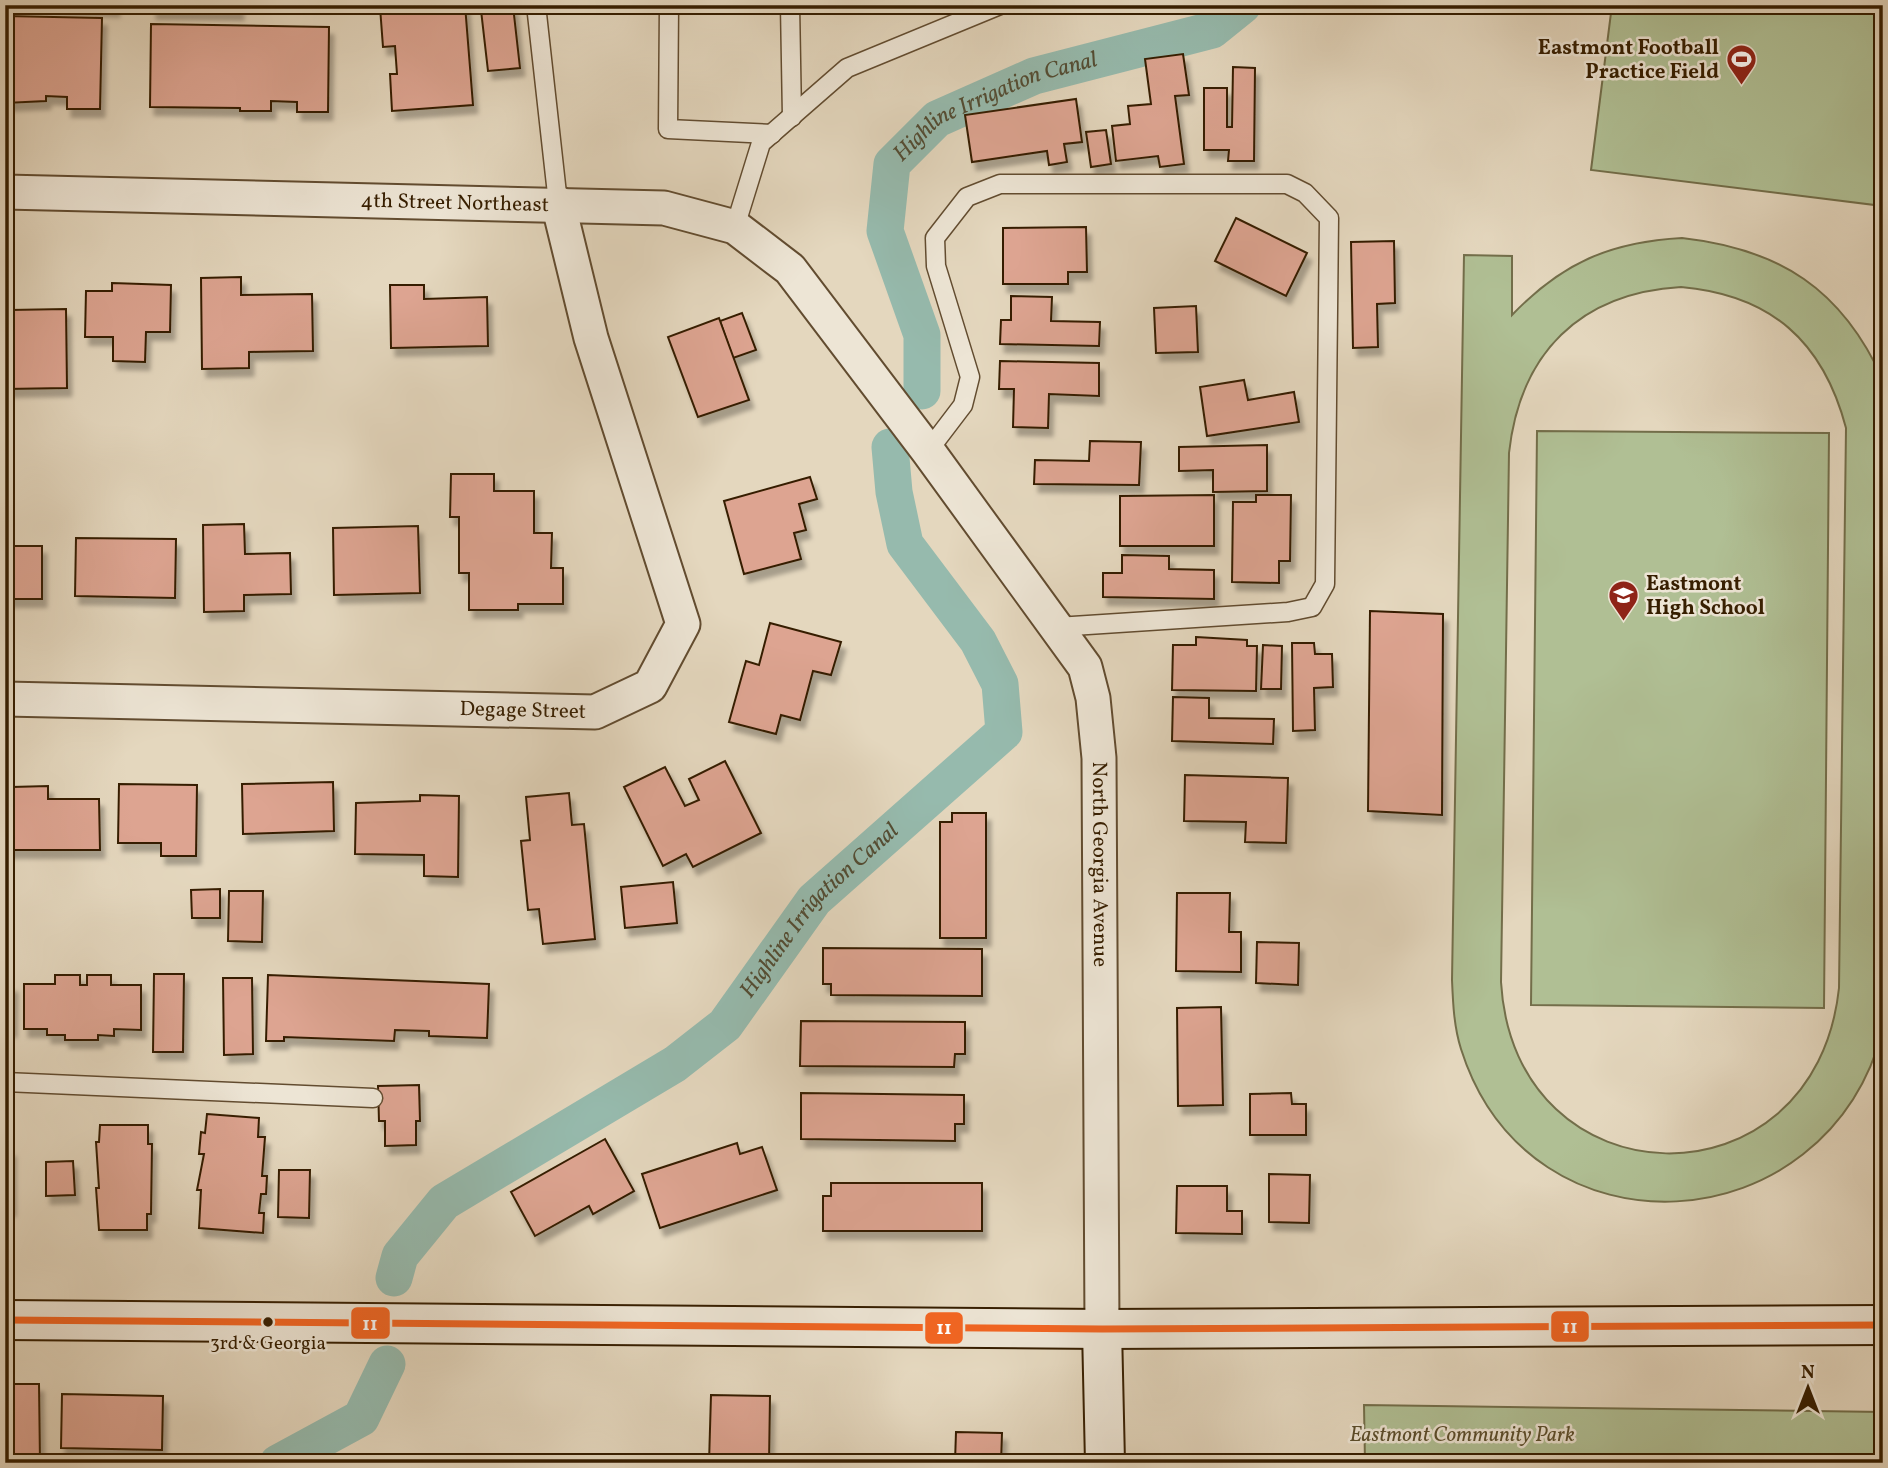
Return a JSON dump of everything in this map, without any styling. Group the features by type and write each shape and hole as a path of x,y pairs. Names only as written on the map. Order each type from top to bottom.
{"street":[{"name":"4th Street Northeast","path":"5,192 558,203 664,208 735,227 790,269 848,345"},
{"name":"Degage Street","path":"5,699 595,712 650,686 683,624 591,338 558,203"},
{"name":"North Georgia Avenue","path":"848,345 1085,667 1093,698 1100,758 1105,1463"},
{"path":"5,1320 1102,1329 1883,1325"}],"lane":[{"path":"536,5 558,203"},
{"path":"669,5 668,129 772,134"},
{"path":"790,5 792,117"},
{"path":"735,227 761,143 847,68 1000,5"},
{"path":"928,451 963,405 970,377 936,266 935,239 967,197 1000,184 1287,184 1305,193 1329,218 1325,584 1312,607 1288,612 1057,627"},
{"path":"5,1082 373,1098"}],"green space":[{"name":"Eastmont Football Practice Field","path":"1612,5 1883,5 1883,206 1591,170"},
{"path":"1682,238 1749,252 1804,279 1827,298 1848,321 1867,348 1883,380 1883,1029 1852,1101 1803,1154 1743,1188 1676,1201 1610,1195 1548,1167 1496,1119 1461,1049 1455,1024 1452,980 1464,255 1512,256 1512,315 1550,282 1589,258 1632,244","holes":["1681,287 1742,300 1767,312 1789,328 1823,370 1836,397 1846,428 1839,988 1818,1062 1778,1113 1725,1144 1666,1153 1607,1142 1556,1109 1518,1056 1501,982 1509,453 1515,417 1526,386 1542,358 1561,335 1585,316 1613,301 1645,292"]},
{"path":"1537,431 1829,433 1824,1008 1531,1005"},
{"name":"Eastmont Community Park","path":"1364,1405 1883,1412 1883,1463 1365,1463"}],"building":[{"path":"33,5 115,5 115,9"},
{"path":"152,5 239,5 239,12 152,11"},
{"path":"465,5 473,105 392,111 390,74 397,74 395,46 383,47 380,7"},
{"path":"513,6 520,68 488,71 481,10"},
{"path":"5,16 102,18 100,109 67,109 67,97 46,96 46,101 5,103"},
{"path":"151,24 329,27 328,112 297,112 297,102 271,101 271,111 150,107"},
{"path":"1183,54 1189,95 1175,96 1184,164 1160,167 1158,156 1116,161 1112,126 1130,124 1128,106 1151,104 1145,59"},
{"path":"1233,67 1255,68 1254,161 1228,161 1229,150 1204,150 1204,88 1227,88 1227,127 1232,127"},
{"path":"1076,99 1082,142 1064,144 1067,162 1049,165 1047,151 972,162 965,115"},
{"path":"1106,130 1111,164 1091,167 1086,132"},
{"path":"1236,218 1307,253 1286,296 1215,261"},
{"path":"1086,227 1087,272 1068,272 1068,284 1003,284 1003,228"},
{"path":"1394,241 1395,303 1377,304 1378,347 1353,348 1351,242"},
{"path":"241,277 241,295 312,294 313,351 249,352 249,368 202,369 201,278"},
{"path":"112,283 171,285 170,332 146,332 145,362 113,361 113,337 85,337 86,291 112,291"},
{"path":"390,285 424,285 424,299 487,297 488,346 391,348"},
{"path":"1011,296 1052,297 1051,321 1100,322 1099,346 1000,344 1001,320 1011,320"},
{"path":"1196,306 1198,352 1156,353 1154,308"},
{"path":"66,309 67,388 5,389 5,365 11,365 10,310"},
{"path":"742,313 756,350 733,358 720,321"},
{"path":"719,318 749,400 698,417 668,337"},
{"path":"1000,361 1099,363 1099,396 1049,394 1048,428 1013,427 1014,389 999,389"},
{"path":"1244,380 1248,400 1294,392 1299,422 1207,436 1200,387"},
{"path":"1090,441 1141,442 1139,485 1034,484 1035,460 1089,461"},
{"path":"1267,445 1267,491 1213,492 1213,470 1179,471 1179,447"},
{"path":"451,474 494,474 494,491 534,491 534,533 552,533 551,568 563,568 563,604 518,604 518,610 469,610 469,573 459,573 459,517 450,517"},
{"path":"810,477 817,499 799,504 806,530 794,533 801,559 744,574 724,501"},
{"path":"1214,495 1214,546 1120,546 1120,496"},
{"path":"1256,495 1291,495 1290,561 1279,561 1279,583 1232,582 1233,502 1256,502"},
{"path":"244,524 245,554 290,553 291,594 244,595 244,611 204,612 203,525"},
{"path":"418,526 420,593 334,595 333,528"},
{"path":"76,538 176,539 175,598 75,596"},
{"path":"5,546 42,546 42,599 5,599"},
{"path":"1122,555 1169,556 1169,569 1214,570 1214,599 1103,597 1103,573 1122,573"},
{"path":"1370,611 1443,614 1442,815 1368,811"},
{"path":"770,623 841,642 831,675 813,671 800,720 781,715 776,734 729,722 746,661 759,665"},
{"path":"1196,637 1247,640 1247,646 1257,646 1256,691 1172,690 1173,645 1196,645"},
{"path":"1292,643 1314,643 1315,654 1332,654 1333,687 1314,688 1315,730 1293,731"},
{"path":"1263,645 1282,646 1281,689 1261,689"},
{"path":"1173,697 1209,698 1209,718 1274,719 1273,744 1172,741"},
{"path":"725,761 761,833 693,867 686,854 663,866 624,787 665,767 685,806 699,800 689,779"},
{"path":"1185,775 1288,778 1286,843 1245,842 1246,822 1184,821"},
{"path":"333,782 334,831 243,834 242,784"},
{"path":"119,784 197,785 196,856 161,856 161,843 118,843"},
{"path":"48,786 48,799 99,799 100,850 5,850 5,800 12,800 12,787"},
{"path":"569,793 572,825 584,824 595,939 543,944 539,909 528,910 521,841 530,840 526,797"},
{"path":"420,795 459,796 458,877 424,876 424,855 355,854 356,803 420,801"},
{"path":"952,813 986,813 986,938 940,938 940,822 952,822"},
{"path":"673,882 677,923 625,928 621,887"},
{"path":"220,889 220,918 192,918 191,890"},
{"path":"229,891 263,891 262,942 228,941"},
{"path":"1177,893 1230,893 1229,932 1241,932 1241,972 1176,971"},
{"path":"1257,942 1299,943 1298,985 1256,983"},
{"path":"823,948 982,949 982,996 831,995 831,984 823,984"},
{"path":"154,974 184,974 183,1052 153,1052"},
{"path":"55,975 80,975 80,985 87,985 87,975 111,975 111,985 141,985 141,1030 114,1029 114,1036 98,1035 98,1040 65,1040 65,1035 47,1035 47,1029 24,1029 24,984 55,984"},
{"path":"268,975 489,984 487,1038 429,1036 429,1031 395,1030 394,1041 284,1037 284,1041 266,1041"},
{"path":"223,978 252,978 253,1054 224,1055"},
{"path":"5,984 13,985 12,1029 5,1029"},
{"path":"1221,1007 1223,1105 1178,1106 1177,1008"},
{"path":"801,1021 965,1022 965,1054 955,1054 954,1067 800,1066"},
{"path":"419,1085 420,1121 416,1121 416,1145 385,1146 385,1121 379,1121 378,1086"},
{"path":"801,1093 964,1095 964,1124 955,1124 955,1141 801,1139"},
{"path":"1291,1093 1292,1104 1306,1104 1306,1135 1250,1135 1250,1094"},
{"path":"207,1114 259,1118 258,1137 265,1137 262,1176 267,1176 266,1194 261,1194 259,1213 264,1213 263,1233 199,1228 201,1190 197,1190 204,1154 199,1154 201,1132 205,1133"},
{"path":"100,1125 148,1125 148,1144 152,1144 151,1214 147,1214 147,1230 99,1230 96,1142 99,1142"},
{"path":"605,1139 634,1191 593,1214 589,1206 535,1236 511,1192"},
{"path":"737,1143 740,1154 762,1147 777,1190 660,1228 642,1174"},
{"path":"5,1149 11,1149 11,1208 5,1208"},
{"path":"73,1161 75,1195 46,1196 46,1162"},
{"path":"279,1170 310,1170 309,1218 278,1217"},
{"path":"1269,1174 1310,1175 1309,1223 1269,1222"},
{"path":"831,1183 982,1183 982,1231 823,1231 823,1196 831,1196"},
{"path":"1177,1186 1227,1186 1227,1211 1242,1211 1242,1234 1176,1233"},
{"path":"5,1384 39,1384 40,1463 5,1463"},
{"path":"62,1394 163,1396 162,1450 61,1448"},
{"path":"711,1395 770,1396 769,1463 709,1463"},
{"path":"956,1432 1002,1433 1001,1463 955,1462"}],"waterway":[{"name":"Highline Irrigation Canal","path":"922,391 922,335 885,231 892,164 937,119 1034,76 1212,30 1243,5"},
{"name":"Highline Irrigation Canal","path":"394,1278 400,1256 444,1202 675,1064 725,1025 814,900 1004,732 1000,684 978,641 905,544 894,492 890,447"},
{"name":"Highline Irrigation Canal","path":"278,1463 361,1418 387,1364"}],"transit line":[{"name":"11","path":"5,1320 1102,1329 1883,1325"}],"place":[{"name":"Eastmont Football Practice Field","path":"1742,87"},
{"name":"Eastmont High School","path":"1623,623"},
{"name":"3rd & Georgia","path":"268,1322"}]}
